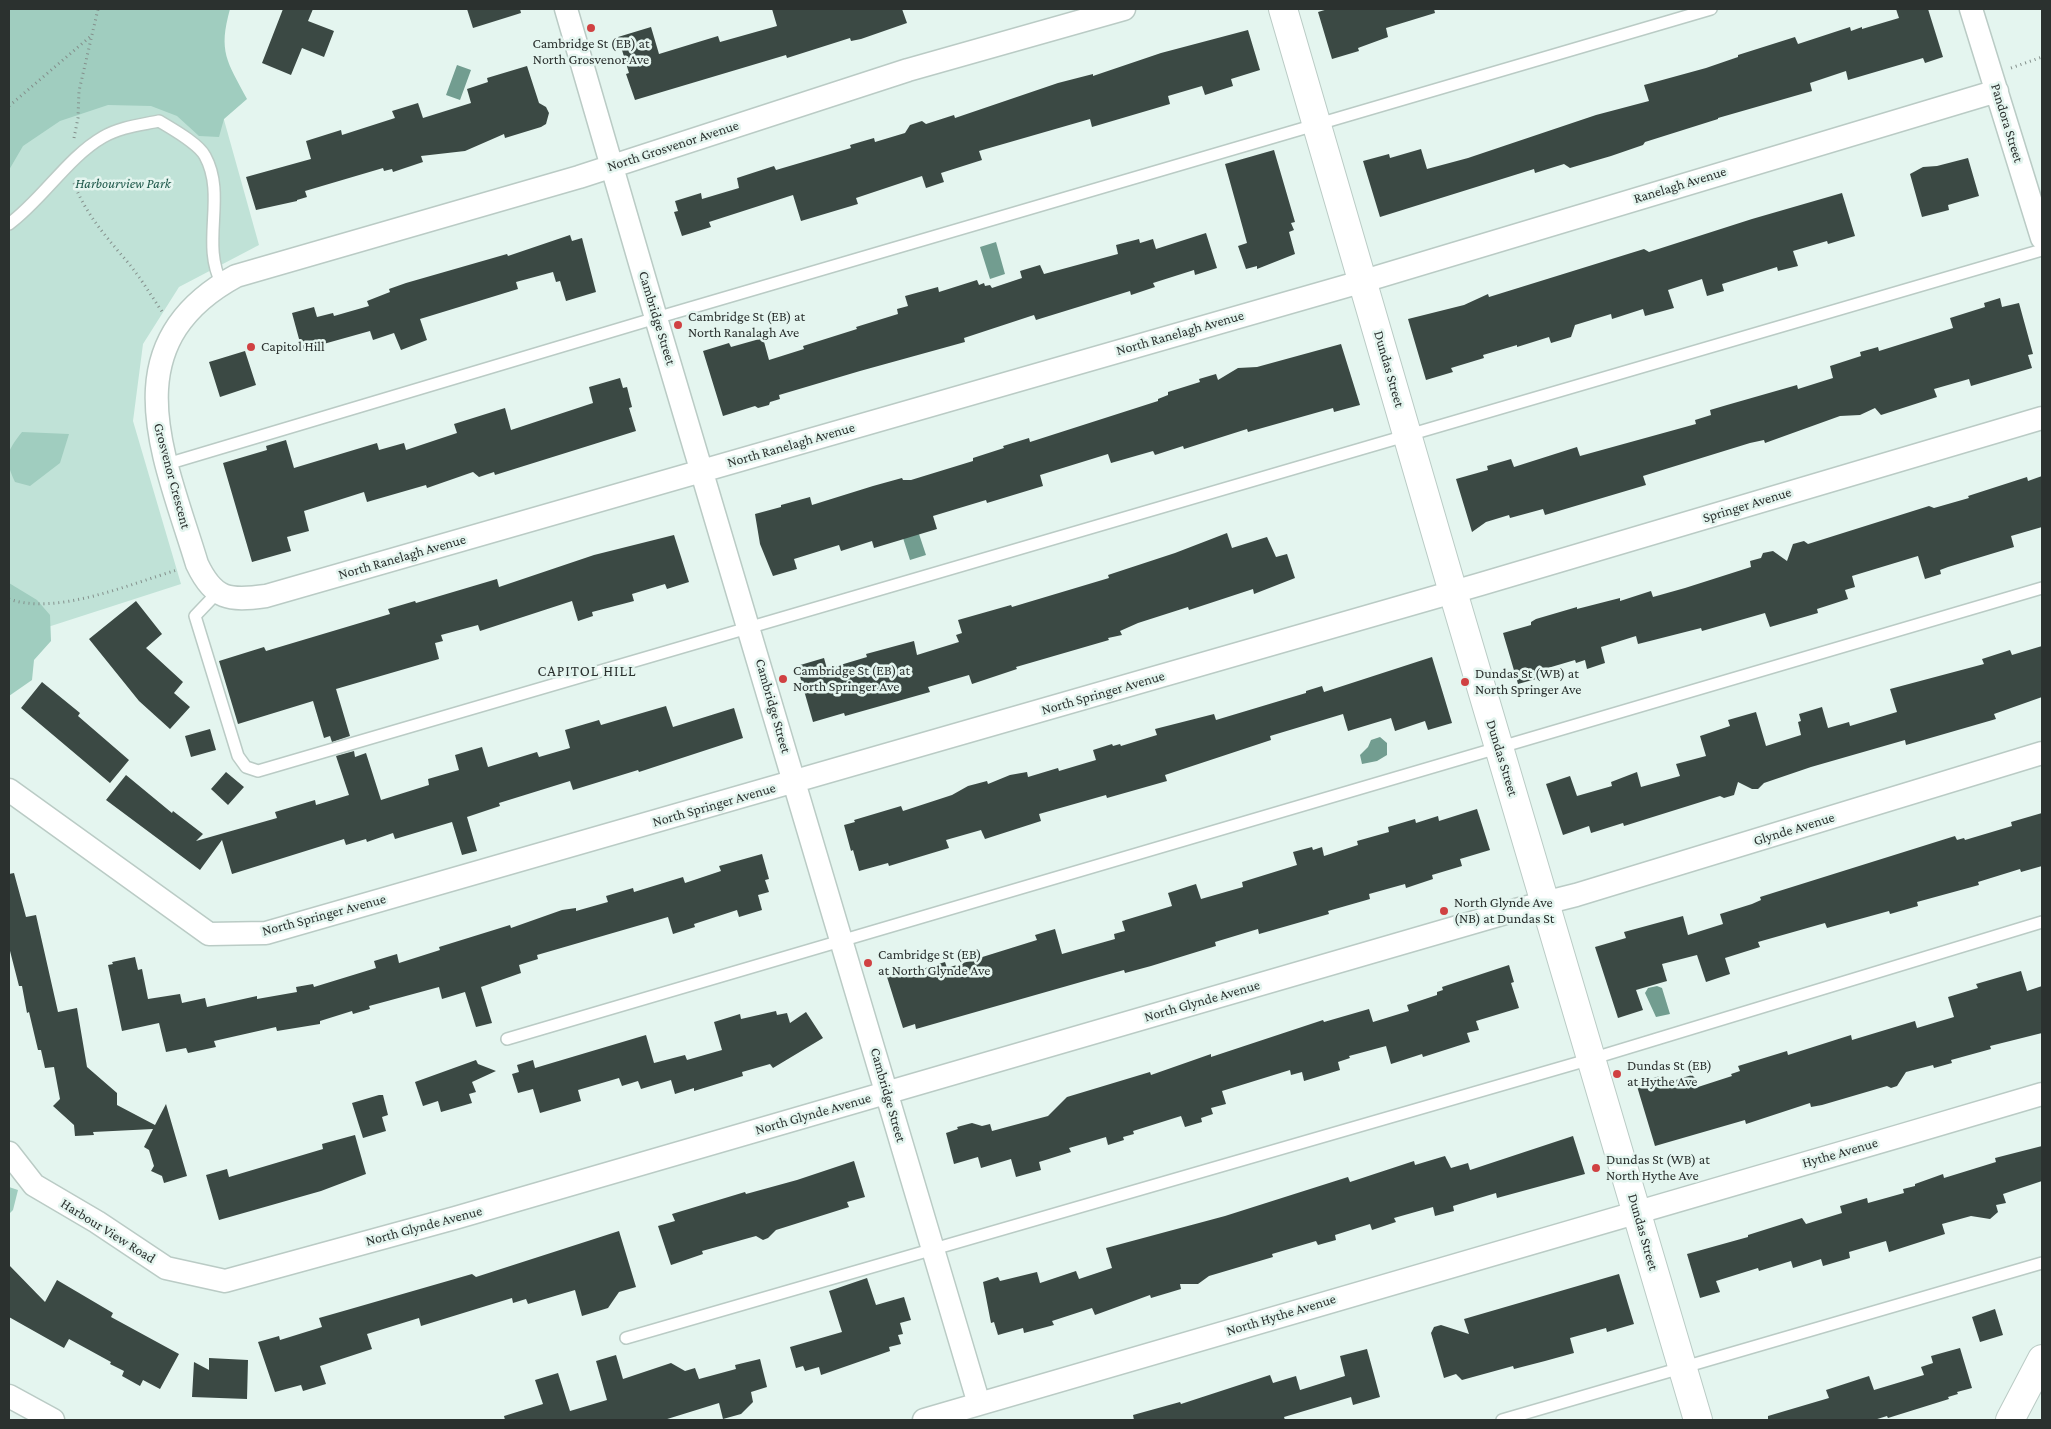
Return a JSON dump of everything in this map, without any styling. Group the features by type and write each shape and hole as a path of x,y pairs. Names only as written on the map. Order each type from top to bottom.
{"street":[{"name":"Cambridge Street","path":"566,9 979,1404"},
{"name":"North Grosvenor Avenue","path":"222,284 236,276 612,166 908,70 1124,9"},
{"name":"Dundas Street","path":"1283,9 1364,281 1499,749 1698,1420"},
{"name":"Pandora Street","path":"1971,9 2042,238"},
{"name":"Ranelagh Avenue","path":"1364,281 1994,83"},
{"name":"North Ranelagh Avenue","path":"217,593 243,599 266,596 1364,281"},
{"name":"Grosvenor Crescent","path":"217,593 206,584 197,564 158,433 155,406 156,383 168,342 187,313 222,284"},
{"name":"Springer Avenue","path":"1453,592 2042,418"},
{"name":"North Springer Avenue","path":"9,790 209,934 266,933 1453,592"},
{"name":"Glynde Avenue","path":"1545,902 1576,895 2042,753"},
{"name":"North Glynde Avenue","path":"225,1281 456,1218 1545,902"},
{"name":"Hythe Avenue","path":"1638,1213 2042,1094"},
{"name":"Harbour View Road","path":"9,1153 34,1185 97,1222 166,1268 225,1281"},
{"name":"North Hythe Avenue","path":"924,1420 1383,1284 1638,1213"},
{"path":"2010,1420 2042,1359"},
{"path":"9,1396 53,1420"}],"lane":[{"path":"167,464 656,318 1318,126 1711,9"},
{"path":"9,224 22,214 68,166 103,137 132,126 159,121 181,135 204,155 213,182 212,249 215,271 222,284"},
{"path":"217,593 195,616 238,756 246,767 258,771 749,626 2042,250"},
{"path":"507,1038 1499,749 2042,588"},
{"path":"626,1338 1591,1059 2042,922"},
{"path":"1502,1420 1682,1366 2042,1263"}],"path":[{"path":"98,9 79,91 78,118 68,166 79,199 108,239 132,267 166,317 177,328"},
{"path":"9,106 92,35"},
{"path":"1994,83 2042,57"},
{"path":"9,599 19,603 40,604 75,600 197,564"}],"green space":[{"name":"Harbourview Park","path":"9,9 193,9 259,245 179,287 143,344 133,421 181,584 20,636 9,652"}],"shaded area":[{"path":"9,9 230,9 226,24 226,56 247,99 224,119 219,137 199,136 177,116 151,106 108,105 60,121 23,146 9,170"},
{"path":"457,65 471,70 460,100 446,95"},
{"path":"996,242 1005,274 990,279 980,247"},
{"path":"22,432 69,434 60,463 30,486 15,482 8,461 10,450"},
{"path":"917,528 926,555 910,560 903,538"},
{"path":"9,583 37,600 50,615 51,641 34,660 32,680 9,696"},
{"path":"1380,737 1387,743 1387,755 1377,761 1362,764 1360,755 1368,747 1371,740"},
{"path":"1657,986 1662,988 1670,1014 1656,1017 1645,993 1648,988"},
{"path":"9,1187 18,1190 13,1210 9,1214"}],"building":[{"path":"283,9 313,9 308,21 334,31 324,57 302,48 291,75 262,63"},
{"path":"467,9 520,9 521,13 473,28"},
{"path":"772,9 902,9 907,23 861,39 851,41 850,38 787,58 786,55 635,100 626,74 629,73 618,37 651,27 659,54 718,36 720,42 777,26"},
{"path":"1328,9 1434,9 1435,13 1386,28 1388,37 1358,48 1359,51 1332,59 1318,12"},
{"path":"1896,9 1928,9 1943,57 1925,63 1923,58 1848,80 1846,71 1810,83 1812,91 1718,118 1645,142 1643,145 1611,156 1570,168 1564,164 1535,173 1534,169 1380,217 1363,161 1389,154 1390,158 1421,149 1427,169 1468,158 1596,115 1649,101 1644,85 1706,68 1738,57 1738,55 1795,37 1798,44 1850,27 1851,31 1862,27 1862,29 1899,18"},
{"path":"1248,30 1260,70 1231,79 1233,86 1205,95 1202,86 1168,96 1170,104 1092,127 1090,119 979,151 982,160 941,173 944,182 926,188 922,176 856,198 858,204 801,221 793,195 709,222 711,227 682,236 674,212 678,211 675,201 701,193 702,199 739,188 737,178 774,166 776,170 851,148 850,145 874,138 875,142 905,133 910,125 922,121 926,124 954,115 955,118 1058,83 1093,74 1093,76 1161,53"},
{"path":"527,66 539,103 546,107 549,113 546,124 541,127 505,138 504,134 465,151 421,156 423,162 393,172 392,169 384,171 383,168 305,191 307,197 297,201 256,210 246,177 311,159 306,141 341,130 342,135 395,118 392,111 418,103 423,118 471,103 467,89 488,82 487,78"},
{"path":"1274,150 1295,222 1291,223 1294,230 1289,232 1295,254 1257,269 1257,266 1246,269 1238,246 1247,243 1225,164"},
{"path":"1968,158 1979,196 1948,205 1949,210 1922,217 1910,174 1923,167 1937,166"},
{"path":"1842,193 1855,236 1828,244 1827,241 1793,251 1798,266 1778,271 1777,267 1722,284 1724,291 1707,296 1702,279 1668,290 1674,308 1645,316 1643,309 1612,319 1611,314 1575,325 1571,337 1551,343 1549,337 1483,355 1484,358 1451,368 1453,372 1426,380 1408,319 1464,305 1488,294 1489,297 1644,249 1649,252"},
{"path":"1206,233 1217,268 1195,275 1194,270 1153,283 1155,287 1131,295 1130,291 1036,320 1034,315 964,338 965,342 779,395 780,399 758,408 755,406 723,416 703,351 729,343 731,347 763,338 769,360 804,349 803,346 857,329 856,327 898,314 897,309 908,306 905,296 938,287 939,292 977,280 979,285 984,283 985,286 990,285 992,288 1022,278 1020,271 1040,265 1044,274 1118,254 1116,245 1139,239 1140,243 1153,239 1156,249"},
{"path":"570,235 572,241 582,238 596,292 566,301 560,281 556,282 553,272 516,282 518,289 420,319 427,340 401,350 394,333 373,340 370,331 302,350 292,313 314,307 317,317 333,313 334,316 369,306 367,301 390,292 389,289 406,283 507,254 508,256"},
{"path":"2000,298 2002,307 2019,303 2033,354 2028,355 2032,368 1971,386 1969,379 1934,389 1937,397 1881,415 1875,408 1860,415 1840,416 1765,443 1764,440 1750,443 1643,476 1646,485 1545,515 1543,509 1510,518 1509,515 1486,522 1472,532 1456,479 1488,470 1487,466 1511,459 1514,467 1577,447 1580,456 1696,424 1695,420 1711,415 1710,410 1797,385 1798,389 1833,378 1830,366 1861,356 1860,352 1878,347 1879,351 1953,328 1950,318 1985,307 1984,303"},
{"path":"1341,344 1360,405 1334,412 1333,408 1248,432 1247,429 1184,449 1183,446 1155,455 1153,451 1111,463 1108,454 1040,475 1043,486 987,503 986,500 933,516 937,529 874,548 872,541 841,551 839,545 794,559 797,569 773,576 760,544 755,514 781,507 781,505 810,497 812,505 902,478 903,480 911,480 973,461 973,458 1004,448 1003,446 1029,438 1030,442 1158,401 1158,399 1168,395 1168,392 1200,382 1199,379 1216,374 1218,380 1238,368 1257,367"},
{"path":"245,351 256,385 220,397 209,362"},
{"path":"620,378 623,388 627,387 632,407 629,408 636,431 495,475 494,472 479,477 473,472 427,488 426,485 367,502 364,492 304,511 309,531 287,537 291,551 252,562 223,463 267,450 266,446 286,440 294,468 377,443 379,450 404,443 406,450 457,433 454,424 505,408 511,430 593,403 589,387"},
{"path":"2042,476 2042,527 2011,536 2014,547 1948,567 1940,570 1941,574 1925,579 1918,556 1852,576 1855,587 1845,590 1848,599 1817,609 1818,613 1770,627 1765,613 1702,631 1701,628 1638,644 1636,636 1601,647 1605,663 1587,669 1585,660 1576,663 1575,660 1541,670 1543,677 1518,684 1503,633 1531,625 1531,622 1536,619 1577,607 1577,609 1620,598 1620,601 1651,591 1653,597 1685,588 1751,567 1750,561 1761,558 1763,553 1773,551 1787,561 1793,544 1804,541 1808,544 1929,506 1934,508 1969,498 1968,496 2027,477 2028,481"},
{"path":"1227,533 1232,548 1267,537 1276,557 1287,554 1295,578 1254,594 1253,589 1189,610 1188,607 1138,623 1120,631 1122,635 1108,638 1109,640 1016,667 1017,669 972,684 969,675 928,687 930,692 845,716 844,713 813,722 797,666 824,658 827,669 867,657 866,654 914,641 917,655 959,642 956,635 962,633 958,620 1011,605 1012,607 1109,578 1108,575 1175,553"},
{"path":"674,535 689,582 667,589 665,584 632,594 634,601 592,612 593,616 578,621 572,601 480,631 478,625 441,635 443,641 435,643 439,659 336,689 350,736 332,742 330,736 324,738 313,701 238,724 219,661 264,647 266,651 390,614 388,609 415,601 416,603 497,579 499,587 594,555"},
{"path":"136,601 162,634 146,648 183,682 174,693 190,707 170,729 139,701 89,639"},
{"path":"2042,646 2042,697 1994,714 1996,719 1906,745 1905,740 1811,767 1764,783 1758,789 1752,789 1738,782 1734,795 1724,798 1720,796 1624,826 1623,823 1591,833 1589,826 1563,835 1546,784 1570,776 1577,796 1612,786 1611,782 1637,772 1641,787 1680,776 1676,764 1706,756 1700,736 1730,726 1728,720 1756,712 1766,746 1801,735 1798,722 1801,721 1799,714 1822,707 1828,728 1849,722 1850,726 1897,712 1890,689 1984,664 1982,659 2010,650 2012,655"},
{"path":"1432,657 1452,723 1428,730 1425,721 1395,731 1391,718 1348,731 1343,714 1270,736 1271,740 1165,775 1167,781 1107,798 1106,795 1039,814 1041,821 985,839 981,830 946,840 949,848 889,866 888,863 859,871 853,850 851,851 844,825 855,822 854,820 901,806 903,811 952,795 968,786 987,781 988,784 1010,775 1027,772 1028,777 1058,768 1059,771 1096,760 1093,750 1112,744 1113,746 1120,744 1121,746 1157,735 1155,729 1214,714 1216,720 1306,693 1306,691 1322,686 1324,692"},
{"path":"42,682 80,713 78,716 129,760 110,783 21,708"},
{"path":"666,706 673,727 734,708 743,738 639,772 638,770 573,790 570,781 499,803 500,806 467,817 477,851 462,855 452,822 395,839 393,833 367,842 366,839 346,845 344,839 232,874 222,840 200,870 106,800 126,775 172,813 173,811 203,834 196,841 277,818 275,812 315,800 316,805 349,795 336,756 354,751 355,757 366,753 381,800 429,785 428,779 459,770 455,755 482,747 488,767 537,752 539,757 570,748 565,730 599,720 601,725"},
{"path":"210,729 216,750 191,757 185,736"},
{"path":"226,772 244,787 228,805 211,789"},
{"path":"1477,809 1490,850 1460,859 1462,866 1432,875 1433,879 1406,888 1405,884 1369,894 1370,899 1328,911 1329,914 1259,934 1258,929 1215,942 1216,946 1151,966 1125,973 1124,970 916,1029 915,1024 903,1028 887,977 905,972 906,974 945,962 947,968 1037,940 1035,935 1055,929 1062,954 1115,939 1114,934 1125,931 1122,921 1172,906 1168,893 1196,884 1201,899 1243,887 1242,882 1297,865 1293,852 1312,847 1313,850 1322,847 1324,856 1358,845 1357,841 1389,832 1388,827 1415,819 1416,823 1438,816 1439,821"},
{"path":"2042,813 2042,866 2021,872 2020,869 1978,882 1979,885 1917,902 1918,906 1890,914 1889,911 1827,928 1825,923 1758,942 1760,947 1725,958 1730,974 1706,982 1697,955 1662,964 1667,981 1636,990 1643,1010 1618,1018 1595,947 1626,938 1624,932 1683,916 1688,935 1723,924 1720,914 1752,904 1761,900 1760,897 1955,836 1957,840 1964,838 1965,840 2012,826 2011,822"},
{"path":"762,854 769,879 765,880 769,892 758,895 762,910 739,917 737,910 694,924 695,927 673,934 668,917 537,955 538,959 519,965 521,973 481,987 492,1023 476,1027 465,992 442,999 439,987 369,1006 370,1009 353,1014 352,1011 320,1021 320,1024 277,1031 276,1027 214,1041 216,1047 188,1053 186,1048 166,1052 159,1023 122,1031 108,965 113,964 112,962 135,957 138,970 142,969 148,999 180,994 182,1003 205,998 207,1007 257,996 257,999 297,992 296,987 313,984 314,987 376,968 374,961 397,954 399,963 440,950 439,947 510,925 511,928 562,910 576,908 576,911 608,902 606,896 633,888 634,892 683,877 685,883 721,871 719,866"},
{"path":"14,873 26,917 36,915 58,1012 77,1008 87,1067 117,1093 117,1105 155,1125 166,1104 187,1176 164,1183 162,1176 151,1171 154,1166 149,1150 144,1147 153,1129 93,1132 94,1135 75,1136 74,1125 53,1106 60,1099 54,1067 45,1068 41,1050 38,1050 29,1012 27,1013 22,986 19,986 9,947 9,874"},
{"path":"1509,965 1514,982 1511,983 1519,1008 1476,1021 1479,1030 1467,1033 1470,1042 1423,1057 1422,1054 1391,1064 1386,1046 1349,1056 1350,1058 1338,1062 1340,1070 1304,1081 1302,1072 1291,1075 1290,1070 1222,1091 1226,1104 1211,1108 1213,1114 1201,1118 1202,1122 1185,1127 1181,1116 1133,1131 1134,1134 1123,1137 1124,1140 1108,1145 1106,1137 1069,1148 1071,1152 1039,1162 1041,1170 1016,1177 1011,1159 981,1168 978,1157 954,1164 946,1133 958,1129 957,1127 972,1123 982,1126 990,1124 992,1131 1048,1116 1067,1097 1150,1072 1151,1075 1211,1054 1211,1057 1323,1020 1324,1022 1369,1009 1373,1022 1409,1011 1407,1005 1437,995 1437,992 1443,990 1442,987"},
{"path":"2021,971 2027,991 2042,986 2042,1033 1990,1046 1991,1049 1951,1060 1952,1063 1934,1068 1933,1065 1906,1072 1897,1086 1891,1088 1887,1086 1822,1105 1811,1107 1810,1103 1746,1124 1745,1120 1655,1146 1636,1083 1660,1076 1663,1084 1692,1075 1698,1087 1732,1076 1731,1074 1740,1071 1738,1066 1787,1051 1788,1055 1851,1035 1852,1040 1915,1021 1917,1028 1954,1017 1948,997 1978,988 1976,984"},
{"path":"776,1011 777,1015 787,1013 790,1023 806,1012 823,1038 773,1068 770,1064 742,1072 743,1076 694,1091 694,1088 675,1094 671,1080 641,1089 638,1081 622,1086 619,1078 578,1090 581,1101 540,1113 533,1089 518,1093 512,1074 519,1072 517,1065 533,1060 535,1068 646,1035 654,1063 685,1055 687,1060 722,1050 714,1022 740,1014 741,1019"},
{"path":"476,1060 478,1064 496,1071 472,1082 476,1092 469,1094 472,1103 441,1112 438,1101 423,1106 415,1082"},
{"path":"383,1095 388,1115 382,1117 386,1131 363,1138 352,1103"},
{"path":"355,1135 366,1174 321,1191 219,1220 206,1175 227,1169 229,1177 323,1149 322,1144"},
{"path":"1573,1136 1585,1174 1497,1198 1496,1193 1453,1206 1454,1211 1435,1216 1433,1207 1394,1218 1396,1222 1372,1230 1370,1224 1335,1235 1336,1240 1318,1245 1316,1241 1272,1254 1273,1257 1209,1276 1198,1284 1180,1284 1181,1289 1151,1298 1150,1295 1095,1315 1092,1308 1052,1321 1054,1325 1024,1333 1023,1328 998,1335 994,1322 991,1323 983,1282 998,1277 1000,1281 1037,1272 1040,1283 1076,1271 1079,1279 1112,1268 1106,1248 1225,1216 1348,1177 1350,1182 1414,1161 1415,1165 1445,1156 1451,1168 1468,1163 1470,1170"},
{"path":"2042,1146 2042,1181 2003,1194 2006,1203 1996,1205 1998,1212 1990,1219 1971,1216 1942,1224 1945,1234 1889,1252 1886,1241 1849,1252 1850,1258 1823,1266 1821,1259 1793,1268 1791,1261 1759,1271 1758,1268 1716,1281 1720,1292 1700,1298 1687,1254 1748,1237 1748,1235 1802,1218 1806,1224 1842,1213 1840,1206 1867,1198 1868,1203 1904,1193 1903,1189 1943,1174 1944,1178 1996,1162 1995,1158"},
{"path":"854,1161 865,1197 847,1202 849,1207 776,1230 763,1240 756,1236 702,1251 703,1254 671,1265 658,1226 675,1221 672,1214 745,1192 746,1194 797,1180"},
{"path":"619,1231 636,1287 619,1292 608,1308 582,1316 575,1290 528,1304 526,1299 513,1303 512,1298 421,1326 419,1318 367,1334 372,1349 320,1366 326,1384 303,1391 301,1385 275,1392 258,1342 279,1336 280,1340 322,1327 319,1318 472,1274 476,1277"},
{"path":"9,1265 45,1302 57,1280 113,1313 111,1317 179,1354 160,1389 143,1380 140,1386 122,1376 124,1371 110,1364 111,1362 69,1339 64,1348 9,1317"},
{"path":"1619,1274 1634,1324 1607,1332 1606,1328 1570,1338 1574,1353 1514,1369 1513,1366 1462,1380 1456,1374 1444,1378 1431,1333 1434,1327 1441,1325 1469,1334 1464,1319"},
{"path":"867,1278 876,1305 904,1297 911,1320 900,1323 903,1334 898,1335 901,1344 889,1347 890,1351 821,1375 819,1367 805,1371 803,1366 796,1368 790,1347 842,1332 829,1291"},
{"path":"1995,1309 2003,1335 1980,1342 1972,1317"},
{"path":"1960,1348 1972,1388 1957,1392 1958,1394 1948,1397 1949,1399 1888,1418 1887,1416 1874,1420 1768,1420 1768,1416 1829,1398 1826,1390 1869,1376 1874,1390 1924,1375 1921,1367 1933,1363 1931,1356"},
{"path":"1367,1349 1380,1397 1353,1405 1351,1397 1284,1417 1285,1420 1134,1420 1133,1415 1180,1402 1181,1404 1270,1375 1273,1383 1296,1376 1300,1390 1345,1376 1340,1356"},
{"path":"616,1355 623,1379 671,1363 685,1371 695,1368 699,1379 736,1369 735,1365 760,1359 767,1387 751,1392 753,1402 741,1414 723,1419 719,1403 664,1420 505,1420 504,1416 543,1404 535,1380 558,1373 570,1411 607,1400 596,1361"},
{"path":"209,1358 248,1360 247,1399 192,1397 194,1362 209,1370"}],"place":[{"name":"Cambridge St (EB) at North Grosvenor Ave","path":"591,28"},
{"name":"Cambridge St (EB) at North Ranalagh Ave","path":"678,325"},
{"name":"Capitol Hill","path":"251,347"},
{"name":"Cambridge St (EB) at North Springer Ave","path":"783,679"},
{"name":"Dundas St (WB) at North Springer Ave","path":"1465,682"},
{"name":"North Glynde Ave (NB) at Dundas St","path":"1444,911"},
{"name":"Cambridge St (EB) at North Glynde Ave","path":"868,963"},
{"name":"Dundas St (EB) at Hythe Ave","path":"1617,1074"},
{"name":"Dundas St (WB) at North Hythe Ave","path":"1596,1168"}],"district":[{"name":"CAPITOL HILL","path":"587,671"}]}
